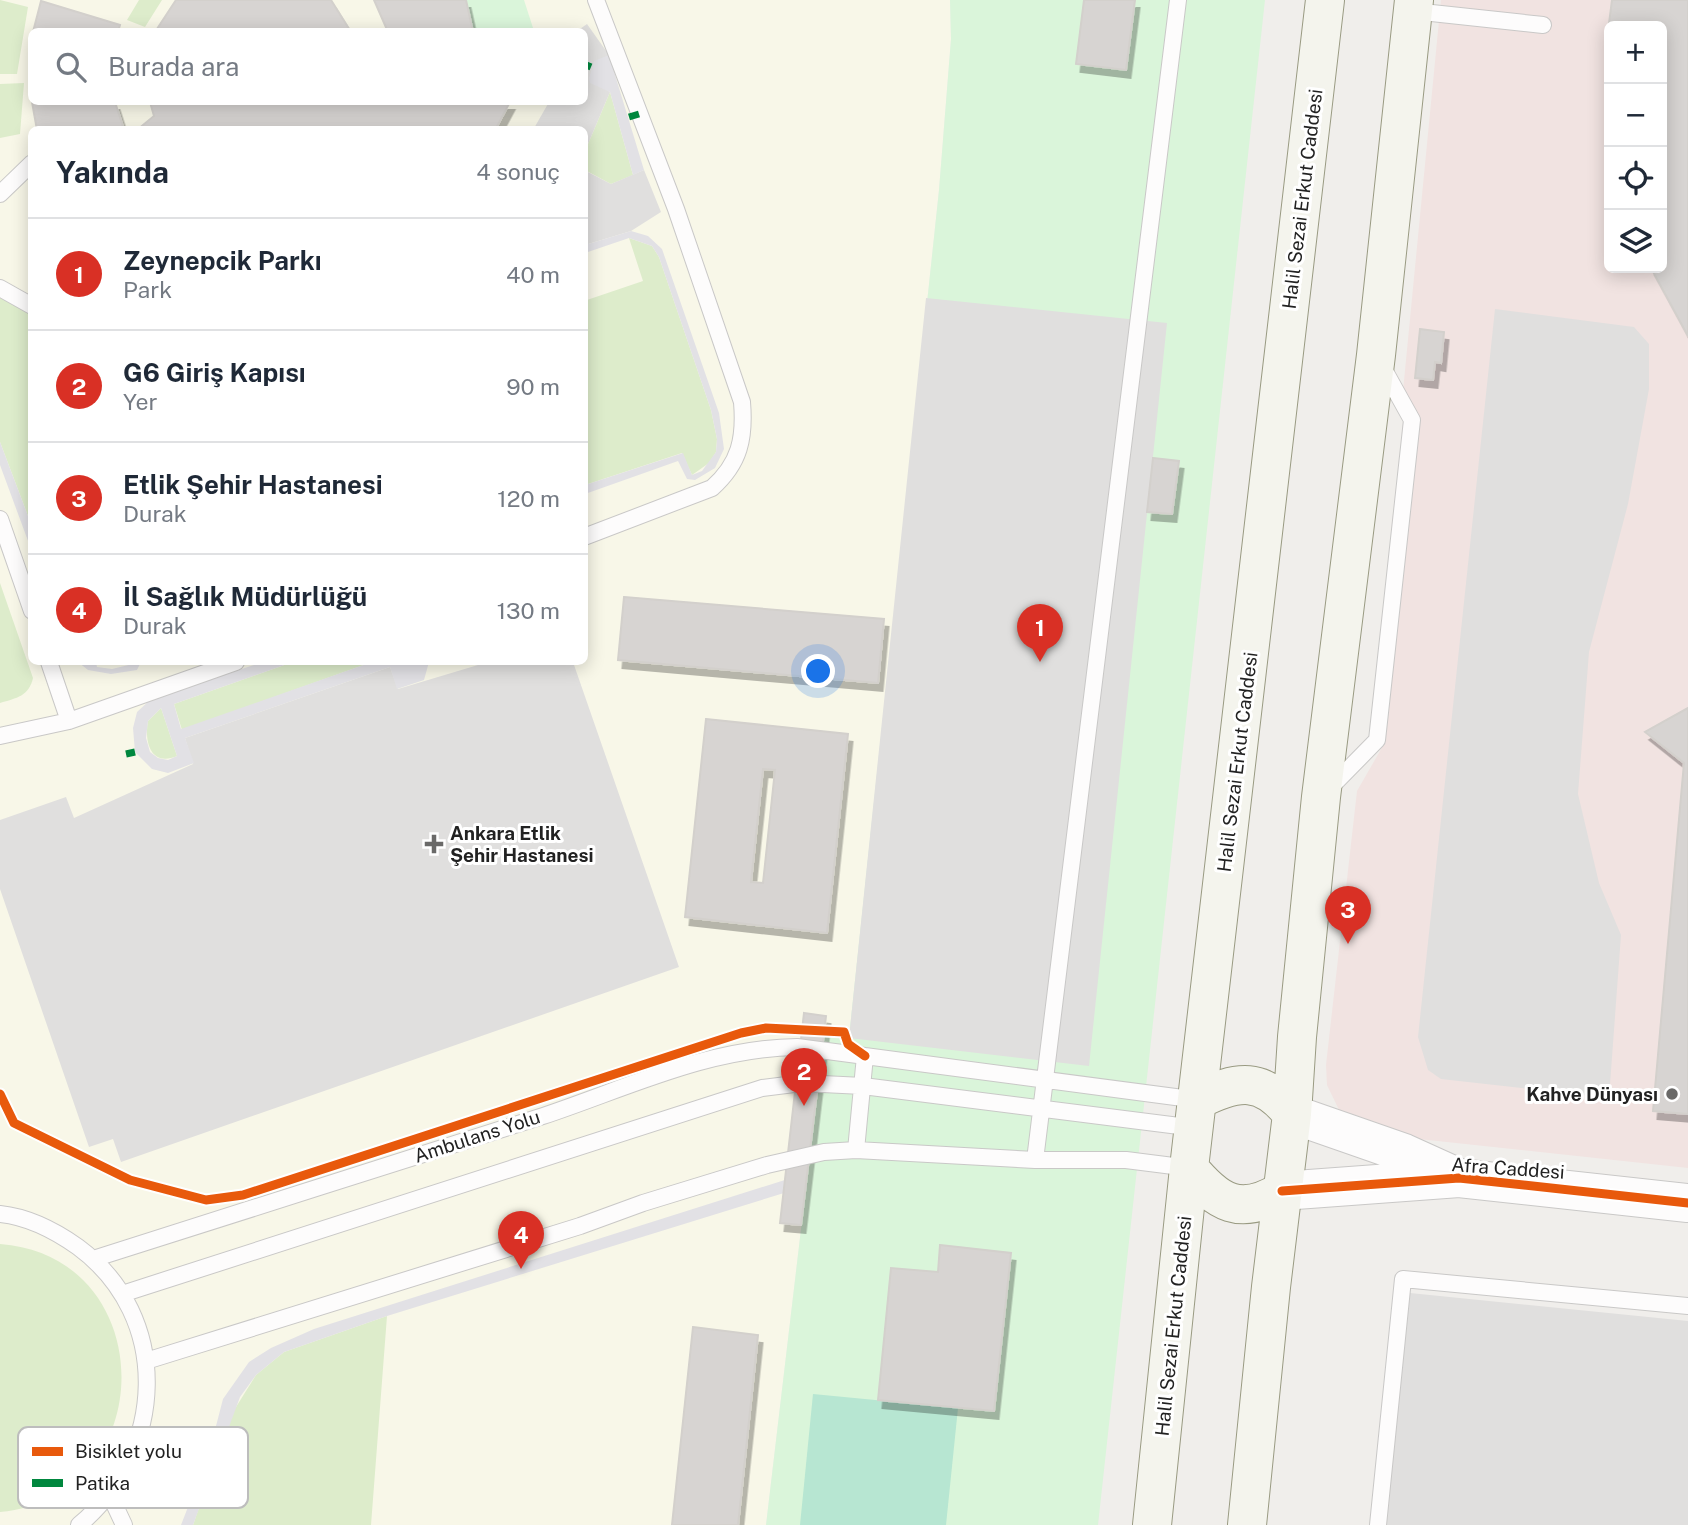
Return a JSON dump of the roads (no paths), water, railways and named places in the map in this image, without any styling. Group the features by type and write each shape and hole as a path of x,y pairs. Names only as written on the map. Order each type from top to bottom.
{"main road":[{"name":"Halil Sezai Erkut Caddesi","path":"1152,1525 1189,1168 1325,0"},
{"path":"1247,1525 1282,1191 1293,1114 1297,1037 1321,797 1376,355 1413,5"},
{"path":"1196,1114 1226,1085 1269,1090 1293,1114"},
{"path":"1189,1168 1218,1198 1234,1205 1266,1201 1282,1191"}],"street":[{"name":"Afra Caddesi","path":"1293,1114 1404,1153 1459,1178"},
{"name":"Afra Caddesi","path":"1282,1191 1459,1178 1688,1203"}],"lane":[{"path":"588,535 712,488 728,473 740,452 744,427 741,402 676,209 596,0"},
{"path":"1035,1160 1178,0"},
{"path":"1413,5 1543,25"},
{"path":"0,194 28,167"},
{"path":"0,288 28,304"},
{"path":"0,519 28,600"},
{"path":"50,665 69,720"},
{"path":"0,736 69,720 227,665"},
{"name":"Ambulans Yolu","path":"93,1259 546,1114 714,1056 758,1048 797,1047 1043,1080 1196,1114"},
{"path":"856,1150 865,1056"},
{"path":"122,1294 762,1088 802,1083 863,1086 1041,1109 1196,1114"},
{"path":"146,1361 766,1165 824,1152 856,1150 1035,1160 1126,1160 1189,1168"},
{"path":"0,1214 16,1216 57,1232 93,1259 122,1294 137,1326 146,1361 148,1396 143,1427"},
{"path":"1378,1525 1403,1279 1688,1306"},
{"path":"79,1525 97,1508"},
{"path":"116,1508 124,1525"}],"place":[{"name":"Zeynepcik Parkı","path":"1040,662"},
{"name":"Ankara Etlik Şehir Hastanesi","path":"434,844"},
{"name":"Etlik Şehir Hastanesi","path":"1348,944"},
{"name":"Kahve Dünyası","path":"1672,1094"},
{"name":"G6 Giriş Kapısı","path":"804,1106"},
{"name":"İl Sağlık Müdürlüğü","path":"521,1269"}]}
